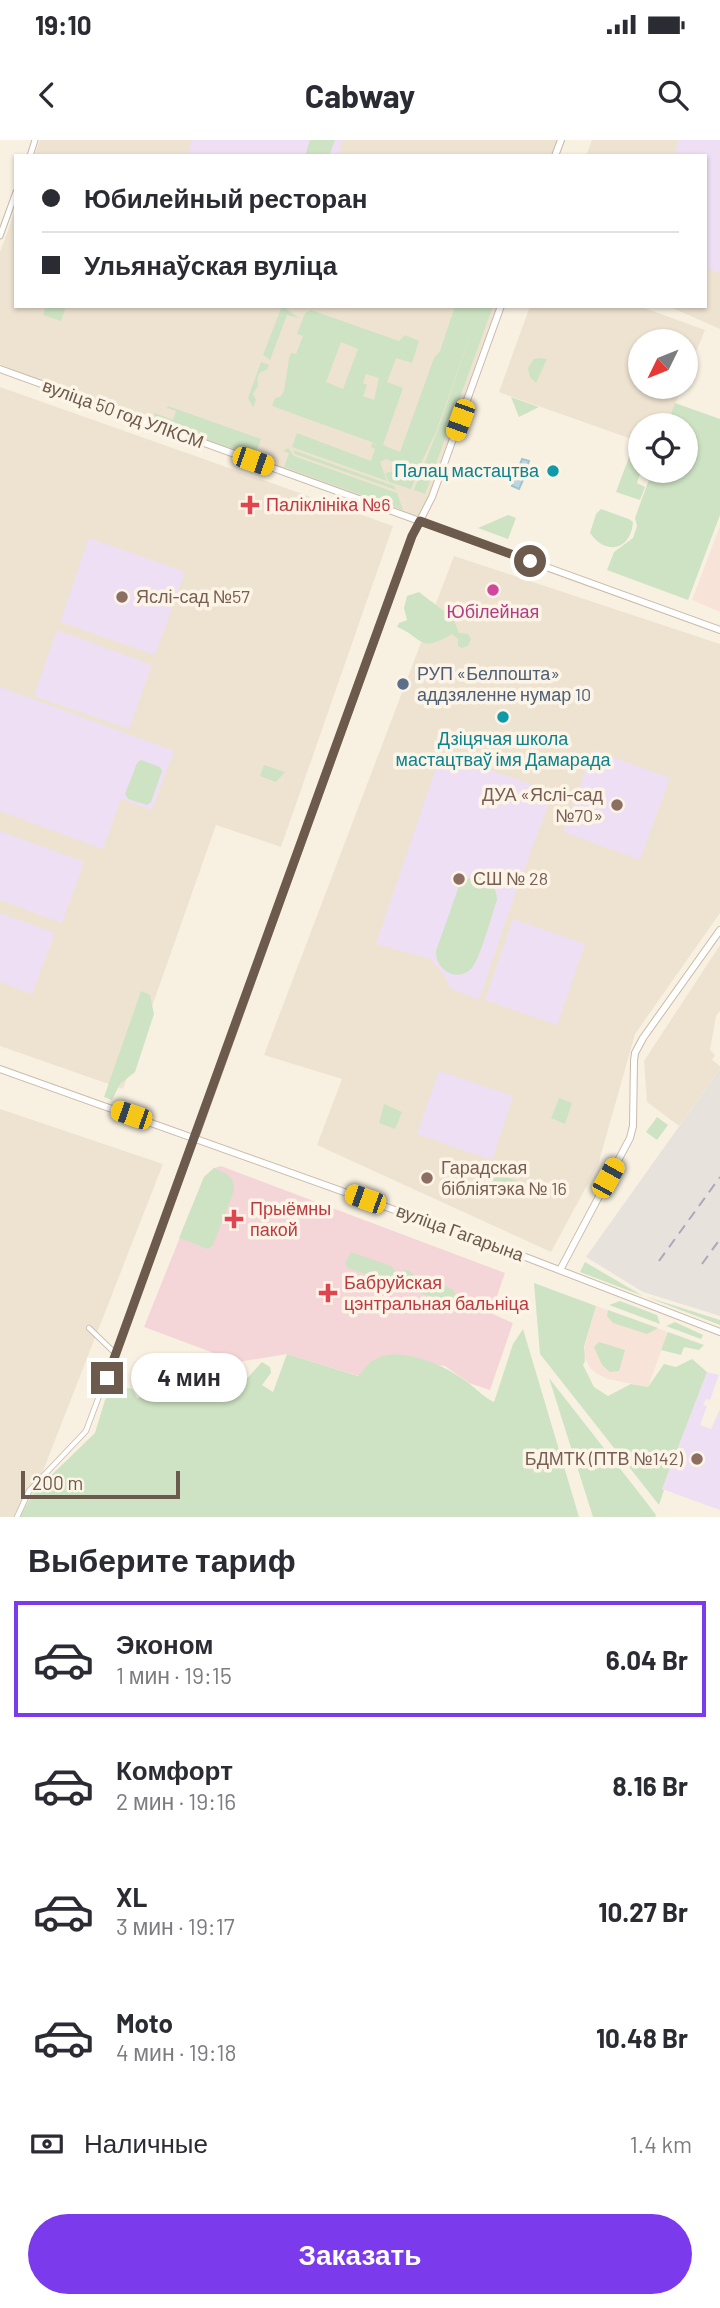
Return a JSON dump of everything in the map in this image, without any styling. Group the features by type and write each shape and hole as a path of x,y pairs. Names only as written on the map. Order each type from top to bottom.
{"main road":[{"path":"195,1138 412,536 432,497 500,308"},
{"name":"вуліца 50 год УЛКСМ","path":"0,369 720,630"},
{"path":"560,1270 630,1138 633,1126 635,1053 720,930"},
{"name":"вуліца Гагарына","path":"0,1069 560,1270 720,1332"}],"street":[{"path":"0,236 14,198"},
{"path":"18,1517 29,1491 86,1431 117,1355 195,1138"},
{"path":"89,1328 117,1355"}],"shaded area":[{"path":"40,140 561,140 556,154 35,154"},
{"path":"192,140 343,140 339,154 188,154"},
{"path":"592,140 720,140 720,329 673,308 707,308 707,154 587,154"},
{"path":"679,140 720,140 720,273 707,269 707,154 675,154"},
{"path":"14,214 14,308 499,308 420,521 149,423 0,364 0,252"},
{"path":"529,308 644,308 705,330 698,347 698,329 628,329 628,399 677,399 672,413 628,413 628,438 499,392"},
{"path":"0,387 393,526 281,847 216,825 123,1089 0,1046"},
{"path":"720,526 720,612 692,600"},
{"name":"Яслі-сад №57","path":"89,538 185,572 155,655 60,622"},
{"path":"454,556 720,644 720,913 635,1034 598,1165 551,1252 317,1145 342,1079 264,1055"},
{"path":"57,630 152,665 129,729 34,696"},
{"path":"0,687 174,751 152,810 121,799 103,849 0,811"},
{"name":"ДУА «Яслі-сад №70»","path":"593,750 670,778 640,860 563,832"},
{"name":"СШ № 28","path":"441,753 553,792 479,1000 450,988 446,978 431,959 376,944"},
{"path":"0,831 84,862 62,923 0,900"},
{"path":"0,913 55,933 32,994 0,982"},
{"path":"513,919 585,944 557,1025 485,1000"},
{"path":"720,945 720,1011 716,1016 710,1050 715,1055 712,1060 720,1069 679,1126 647,1102 644,1061"},
{"path":"720,1069 720,1316 643,1292 586,1257"},
{"path":"439,1071 513,1096 492,1160 417,1134"},
{"path":"0,1109 163,1164 25,1517 0,1517"},
{"name":"Бабруйская цэнтральная бальніца","path":"221,1166 505,1273 491,1313 513,1323 490,1390 469,1383 445,1366 375,1359 359,1376 287,1354 238,1362 144,1327 204,1177 214,1168"},
{"path":"596,1306 668,1332 648,1387 608,1379 590,1368 583,1353"},
{"name":"БДМТК (ПТВ №142)","path":"707,1372 719,1375 710,1400 706,1399 703,1405 707,1406 700,1425 711,1429 720,1409 720,1510 662,1489"}],"green space":[{"path":"310,140 335,140 330,154 306,154"},
{"path":"45,308 65,308 61,321 43,315"},
{"path":"281,308 285,308 299,318 287,315 270,360 263,355"},
{"path":"454,308 492,308 425,494 414,490 437,432 479,311 436,432 421,463 391,470 393,462 386,459 380,462 387,481 292,447 297,433 371,461 375,449 371,447 372,443 377,444 272,406 275,398 280,397 284,391 289,358 291,353 296,354 303,336 297,334 305,313 311,310 399,341 405,335 419,341 412,363 396,358 387,382 403,388 383,445 400,452 434,358 440,351","holes":["341,342 358,349 343,389 326,382","366,374 379,378 374,400 363,396 367,385 363,383"]},
{"path":"534,359 547,359 536,383 530,377 528,368"},
{"path":"261,362 269,365 267,370 258,375 253,407 248,398"},
{"path":"511,397 539,407 519,417"},
{"path":"675,403 720,419 720,515 688,600 607,570 614,552 633,538 637,526 635,518 648,483 698,483 698,413 671,413"},
{"path":"168,406 261,439 253,461 185,436 183,430 170,425 164,429 151,424 155,413 173,420 176,411 167,408"},
{"path":"288,448 294,456 397,493 403,510 284,467 289,453 283,451"},
{"path":"293,450 394,486 396,490 295,454"},
{"path":"628,460 628,483 645,487 640,500 616,492"},
{"path":"420,466 411,489 389,482 385,473"},
{"path":"601,509 633,522 628,539 623,544 617,547 603,545 590,533 596,514"},
{"path":"508,515 516,518 508,539 478,528"},
{"path":"419,592 453,618 459,633 468,634 471,639 468,646 458,646 458,639 452,634 433,643 422,642 397,627 399,623 407,620 404,608 407,596"},
{"path":"141,760 160,767 162,771 151,802 147,805 128,799 125,794 137,763"},
{"path":"264,765 285,772 276,782 260,776"},
{"path":"476,876 491,884 497,900 474,964 465,973 453,974 439,963 436,951 459,886 464,880"},
{"path":"141,991 150,995 154,1014 135,1072 120,1084 112,1100 104,1097"},
{"path":"559,1098 572,1103 565,1124 551,1118"},
{"path":"384,1104 402,1112 395,1129 379,1123"},
{"path":"657,1117 668,1125 657,1140 646,1132"},
{"path":"214,1168 231,1178 234,1191 213,1245 208,1249 179,1238 204,1177"},
{"path":"492,1171 519,1182 514,1192 489,1182"},
{"path":"351,1252 391,1266 395,1270 392,1282 348,1268 345,1264"},
{"path":"585,1262 643,1296 580,1272"},
{"path":"405,1270 412,1273 415,1280 412,1287 405,1290 398,1287 395,1280 398,1273"},
{"path":"422,1277 452,1289 461,1301 459,1308 415,1291 417,1280"},
{"path":"534,1283 596,1306 584,1347 583,1365 594,1387 608,1396 631,1384 648,1387 664,1364 676,1367 692,1359 707,1372 662,1489 664,1490 659,1505 540,1354"},
{"path":"644,1296 720,1320 720,1325"},
{"path":"620,1301 657,1315 660,1324 609,1305"},
{"path":"608,1310 658,1328 647,1334 613,1323 607,1316"},
{"path":"675,1322 703,1335 701,1339 666,1326"},
{"path":"523,1329 579,1517 19,1517 37,1489 95,1433 105,1400 116,1384 132,1389 137,1398 188,1389 200,1378 241,1385 262,1362 270,1367 271,1373 262,1385 273,1392 287,1354 358,1376 374,1360 396,1354 422,1359 448,1370 494,1402 513,1344"},
{"path":"668,1332 704,1345 699,1350 684,1347 681,1355 661,1350"},
{"path":"599,1342 625,1350 619,1371 610,1372 602,1365 594,1347"},
{"path":"549,1378 647,1503 655,1517 593,1517"}],"water":[{"path":"522,459 529,461 525,473 522,472 520,478 523,480 519,489 512,486"}],"railway":[{"path":"659,1261 720,1177"},
{"path":"702,1264 720,1239"}],"place":[{"name":"Палац мастацтва","path":"553,471"},
{"name":"Паліклініка №6","path":"250,505"},
{"name":"Юбілейная","path":"493,590"},
{"name":"Яслі-сад №57","path":"122,597"},
{"name":"РУП «Белпошта» аддзяленне нумар 10","path":"403,684"},
{"name":"Дзіцячая школа мастацтваў імя Дамарада","path":"503,717"},
{"name":"ДУА «Яслі-сад №70»","path":"617,805"},
{"name":"СШ № 28","path":"459,879"},
{"name":"Гарадская бібліятэка № 16","path":"427,1178"},
{"name":"Прыёмны пакой","path":"234,1219"},
{"name":"Бабруйская цэнтральная бальніца","path":"328,1293"},
{"name":"БДМТК (ПТВ №142)","path":"697,1459"}],"route":[{"path":"107,1378 412,536 420,521 530,561"}]}
